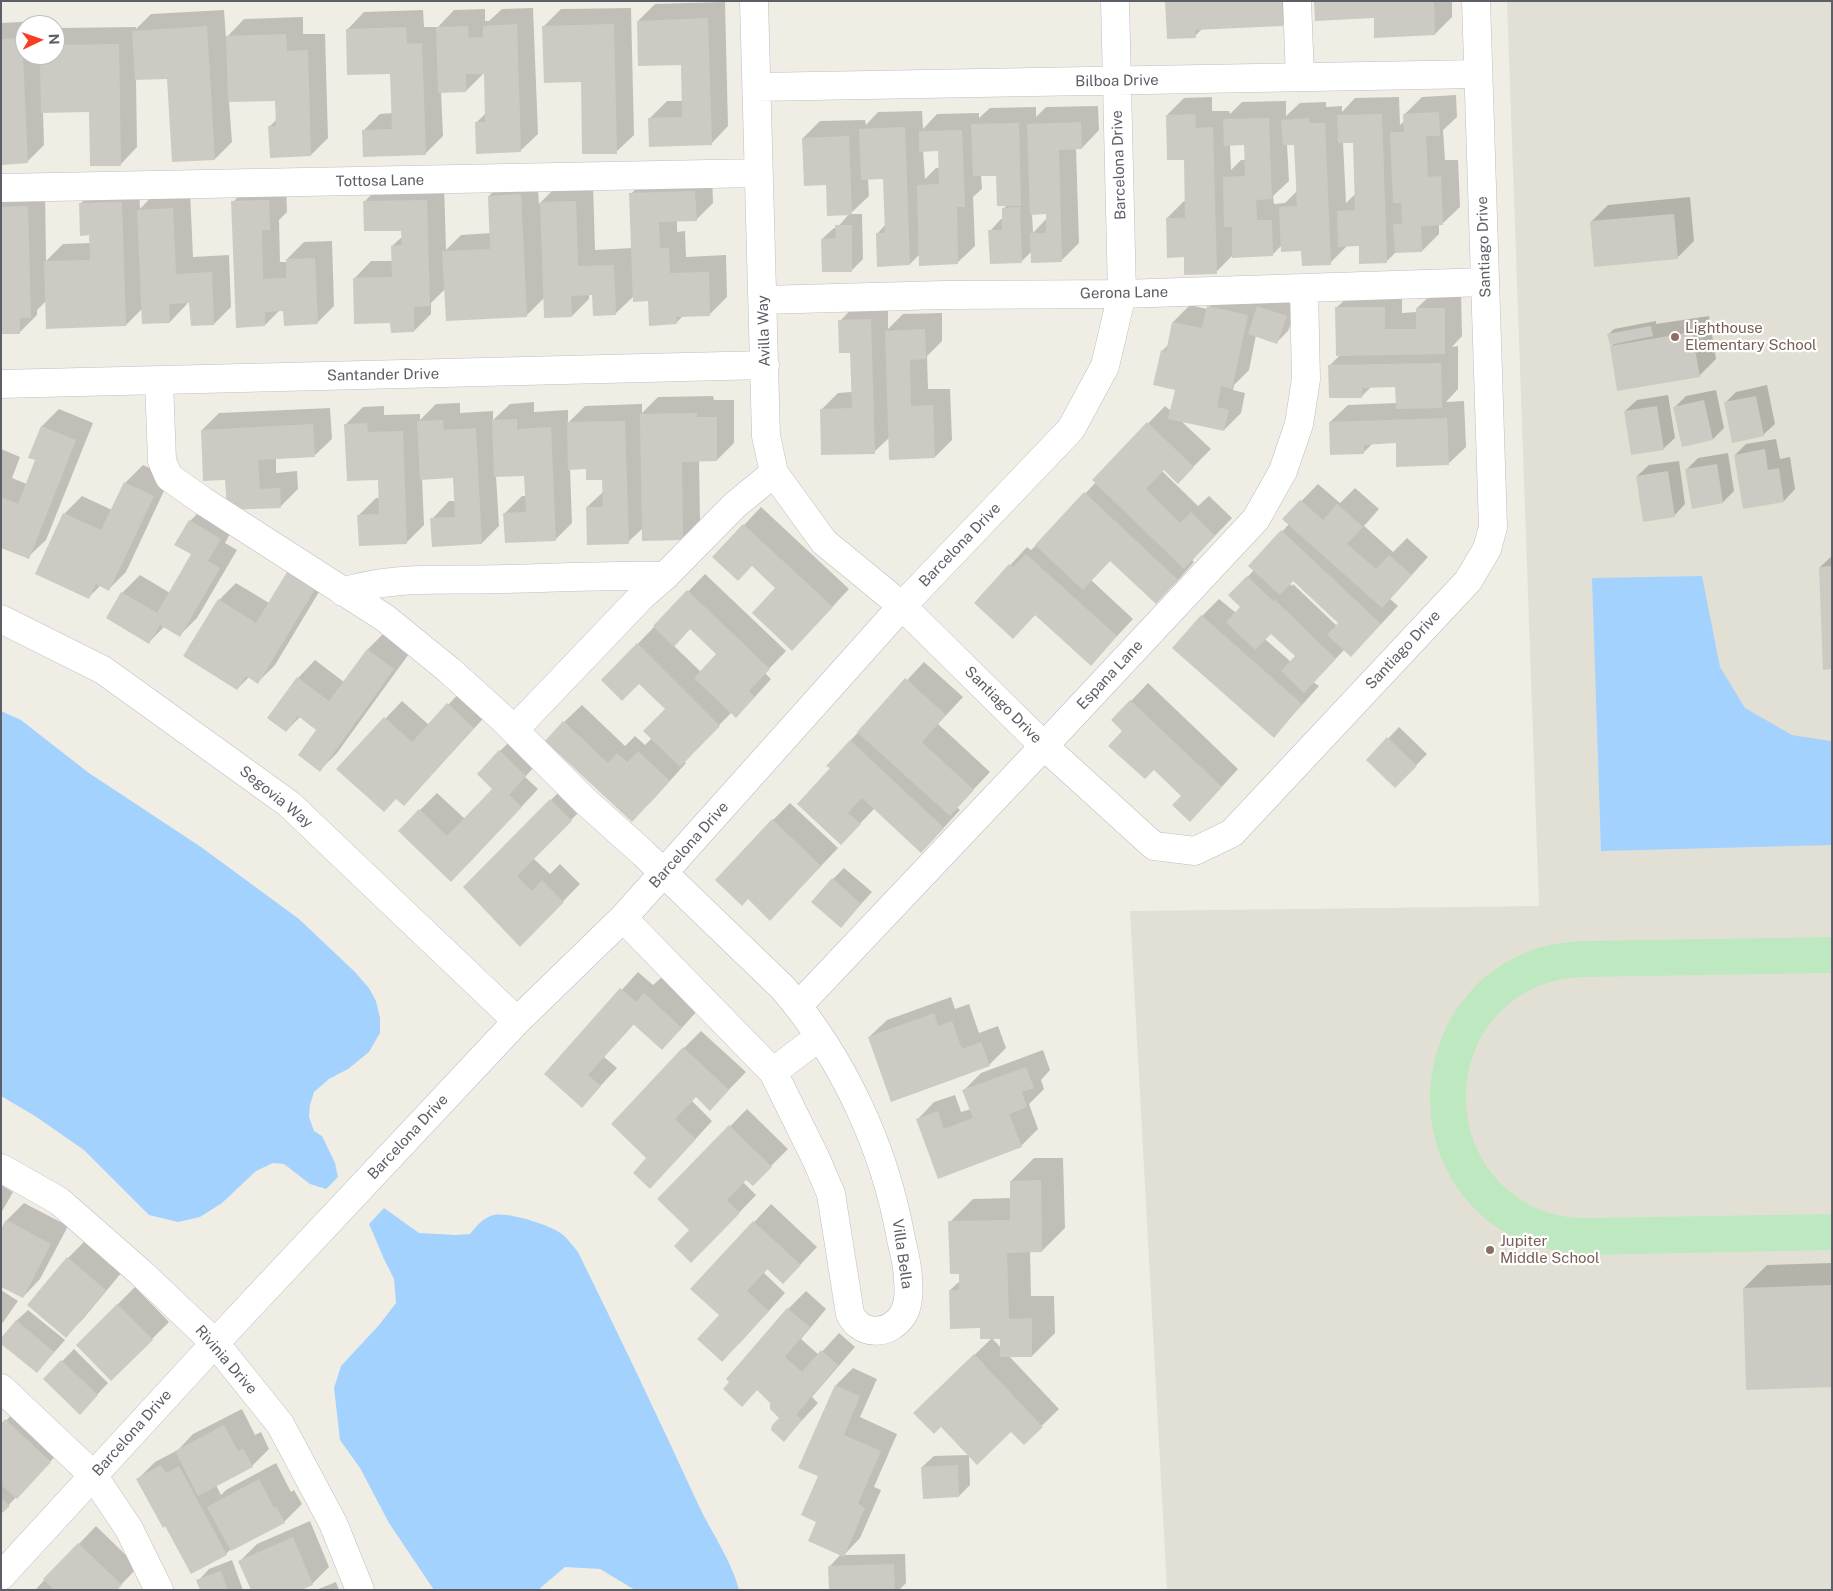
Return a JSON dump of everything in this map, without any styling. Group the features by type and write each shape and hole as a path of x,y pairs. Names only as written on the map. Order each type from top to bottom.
{"street":[{"name":"Avilla Way","path":"754,1 766,436 774,473 824,542 902,606"},
{"name":"Barcelona Drive","path":"1,1576 214,1343 517,1021 623,918 902,606 1071,429 1105,366 1122,294 1115,1"},
{"path":"1297,1 1300,77"},
{"name":"Santiago Drive","path":"902,606 1044,746 1154,846 1195,851 1232,833 1468,580 1487,549 1494,527 1476,1"},
{"name":"Bilboa Drive","path":"757,87 1478,74"},
{"name":"Tottosa Lane","path":"1,188 759,173"},
{"name":"Gerona Lane","path":"763,300 944,295 1122,294 1485,282"},
{"name":"Espana Lane","path":"798,1006 1256,519 1283,471 1299,424 1306,379 1304,289"},
{"name":"Santander Drive","path":"1,384 765,366"},
{"name":"Villa Bella","path":"159,381 162,461 169,477 184,489 385,618 449,670 783,988 798,1006 834,1060 861,1108 897,1216 908,1278 908,1298 904,1312 894,1326 886,1330 874,1332 863,1328 854,1321 850,1314 831,1194 773,1072 623,918"},
{"path":"514,730 642,596 665,576 735,506 774,473"},
{"path":"343,592 361,586 403,581 505,580 624,575 665,576"},
{"name":"Segovia Way","path":"1,619 103,670 289,804 517,1021"},
{"path":"773,1072 819,1037"},
{"name":"Rivinia Drive","path":"1,1168 59,1201 140,1272 214,1343 280,1424 333,1523 360,1590"},
{"path":"1,1388 93,1476 129,1529 159,1590"}],"shaded area":[{"name":"Jupiter Middle School","path":"1507,1 1832,1 1832,1590 1167,1590 1130,911 1539,906"}],"green space":[{"path":"1832,937 1832,973 1583,977 1555,981 1534,988 1498,1014 1478,1043 1468,1075 1466,1109 1474,1142 1491,1172 1516,1196 1549,1213 1587,1218 1832,1214 1832,1250 1588,1255 1563,1252 1528,1243 1506,1233 1495,1226 1463,1195 1441,1158 1431,1117 1432,1076 1443,1035 1464,999 1495,970 1535,949 1571,942"}],"water":[{"path":"1702,576 1720,667 1745,708 1792,735 1831,741 1832,845 1601,851 1592,578"},
{"path":"1,711 21,720 89,773 201,847 299,919 355,972 369,988 376,1001 380,1018 380,1033 369,1052 348,1069 329,1079 314,1092 310,1105 309,1117 314,1131 322,1136 335,1163 338,1177 326,1189 310,1184 284,1164 273,1163 256,1171 222,1203 200,1217 178,1222 149,1215 84,1150 35,1116 1,1096"},
{"path":"384,1208 419,1233 470,1234 487,1218 494,1215 509,1215 539,1223 556,1230 566,1238 578,1252 698,1504 726,1557 739,1590 635,1590 600,1569 565,1567 538,1590 434,1590 389,1523 360,1468 340,1440 334,1388 341,1366 379,1325 396,1303 394,1279 369,1224"}],"building":[{"path":"1165,1 1282,1 1283,26 1195,30 1196,38 1167,39"},
{"path":"1314,1 1434,1 1435,35 1374,38 1374,18 1315,21"},
{"path":"708,18 712,145 649,147 648,118 682,117 681,65 638,66 637,21"},
{"path":"517,24 521,152 476,154 475,122 485,122 484,74 466,74 466,92 438,93 436,27 468,26 469,38 483,37 483,26"},
{"path":"614,24 617,154 582,154 581,82 544,83 542,26"},
{"path":"207,26 215,160 172,162 167,79 135,80 132,31"},
{"path":"406,27 407,44 422,43 426,155 363,157 362,130 392,129 390,74 347,75 346,29"},
{"path":"286,34 287,51 308,50 311,156 270,158 268,126 276,126 275,101 228,102 226,36"},
{"path":"15,38 15,65 23,65 28,163 1,165 1,39"},
{"path":"119,44 121,166 90,166 89,112 41,113 40,65 65,65 65,45"},
{"path":"1439,112 1440,136 1426,136 1428,177 1441,176 1443,225 1421,226 1422,252 1395,253 1393,224 1402,224 1401,203 1393,203 1390,132 1404,132 1403,114"},
{"path":"1195,114 1196,128 1213,127 1217,274 1184,275 1184,257 1167,258 1166,218 1185,218 1184,160 1167,160 1166,115"},
{"path":"1382,114 1387,263 1359,264 1359,246 1338,247 1337,211 1355,210 1353,143 1338,143 1337,115"},
{"path":"1269,118 1272,199 1256,200 1257,220 1272,220 1273,256 1232,258 1232,227 1224,227 1223,177 1245,176 1244,145 1224,146 1223,119"},
{"path":"1309,118 1309,123 1325,123 1331,265 1302,266 1301,251 1281,252 1279,207 1297,206 1294,145 1283,145 1281,120"},
{"path":"1081,122 1082,149 1059,150 1062,262 1031,263 1030,233 1046,233 1046,214 1030,215 1027,124"},
{"path":"1019,123 1021,206 997,206 996,176 973,176 971,124"},
{"path":"905,127 910,265 877,267 876,233 885,233 883,179 861,180 859,129"},
{"path":"962,130 965,207 957,207 958,264 919,266 917,185 939,184 938,151 919,152 919,131"},
{"path":"849,136 852,215 827,216 826,185 804,186 802,138"},
{"path":"695,191 697,221 659,222 660,248 669,248 670,273 709,272 710,316 676,317 677,324 649,326 648,301 633,302 629,193"},
{"path":"521,194 527,317 446,321 442,251 490,249 488,196"},
{"path":"269,200 270,230 262,230 263,279 286,278 286,259 315,258 318,324 284,326 283,311 265,312 265,326 236,328 231,201"},
{"path":"427,200 430,306 414,307 414,332 391,333 390,323 354,324 353,278 392,277 391,246 402,245 401,231 364,231 363,201"},
{"path":"576,201 578,266 614,265 616,315 593,316 592,295 571,296 572,317 544,318 540,202"},
{"path":"122,202 126,326 46,329 44,261 90,260 89,235 80,236 79,203"},
{"path":"28,206 31,318 20,318 20,334 1,334 1,207"},
{"path":"1020,207 1022,263 990,264 988,230 1002,230 1002,208"},
{"path":"173,208 176,274 212,272 214,325 191,326 189,303 169,304 170,323 142,324 137,210"},
{"path":"1674,214 1678,259 1594,267 1590,221"},
{"path":"835,225 852,225 852,272 822,272 821,239 836,238"},
{"path":"1207,306 1248,315 1232,389 1221,386 1217,407 1229,410 1224,431 1168,419 1175,390 1153,385 1161,350 1166,352 1172,322 1202,328"},
{"path":"1257,306 1287,316 1277,344 1248,334"},
{"path":"1335,307 1385,307 1385,329 1416,329 1416,308 1445,308 1445,354 1336,356"},
{"path":"871,319 875,454 821,455 820,409 852,408 850,353 839,353 838,320"},
{"path":"1651,326 1653,336 1610,345 1607,334"},
{"path":"925,329 926,359 910,360 911,406 933,405 935,458 889,460 885,331"},
{"path":"1692,332 1700,377 1617,391 1610,346"},
{"path":"1441,363 1442,408 1396,409 1395,387 1362,388 1362,398 1329,398 1328,365"},
{"path":"1756,396 1764,436 1732,443 1724,402"},
{"path":"1704,400 1713,440 1682,447 1673,407"},
{"path":"1657,406 1664,450 1631,455 1624,411"},
{"path":"697,413 697,417 717,417 717,461 682,462 683,540 642,541 640,414"},
{"path":"1447,418 1449,465 1396,467 1396,443 1364,445 1364,454 1330,455 1329,422"},
{"path":"517,419 517,429 551,427 556,541 505,543 503,513 526,512 524,476 494,477 492,420"},
{"path":"443,420 444,430 476,428 482,544 432,547 430,518 455,517 453,478 420,480 417,421"},
{"path":"625,421 629,544 587,545 586,507 603,507 602,480 586,480 586,469 568,470 567,422"},
{"path":"1147,422 1194,467 1178,484 1164,470 1146,489 1180,523 1191,512 1215,536 1184,569 1092,480"},
{"path":"367,423 368,432 403,431 407,544 359,546 357,515 379,514 378,480 347,481 344,424"},
{"path":"313,424 315,457 258,460 260,489 280,488 281,508 227,510 225,480 203,481 201,430"},
{"path":"41,426 76,440 29,559 1,548 1,497 18,504 35,460 28,458"},
{"path":"1765,449 1768,470 1779,468 1784,502 1743,509 1734,455"},
{"path":"1717,464 1723,503 1692,509 1685,469"},
{"path":"1668,471 1675,517 1643,522 1636,476"},
{"path":"124,482 154,496 109,591 96,584 89,599 35,574 63,513 101,530"},
{"path":"1084,492 1178,580 1156,604 1110,561 1083,590 1035,545"},
{"path":"1300,500 1323,520 1337,504 1363,527 1347,544 1376,569 1389,555 1412,575 1382,608 1282,519"},
{"path":"189,520 221,539 208,561 220,568 180,637 160,625 149,644 106,618 121,592 157,613 191,554 174,545"},
{"path":"743,524 833,607 792,651 752,613 775,588 752,566 738,581 712,557"},
{"path":"1281,530 1381,624 1351,657 1327,635 1338,623 1293,581 1280,595 1248,566"},
{"path":"1026,554 1117,636 1091,666 1035,615 1013,639 974,603 1009,564 1013,567"},
{"path":"1832,566 1832,669 1823,670 1819,567"},
{"path":"287,572 315,589 258,684 246,676 237,690 183,656 218,599 256,623"},
{"path":"1247,576 1274,602 1275,600 1336,659 1304,693 1281,671 1295,656 1271,634 1255,650 1226,622 1240,607 1228,595"},
{"path":"687,590 770,669 749,691 755,697 736,718 694,678 716,654 690,629 674,647 653,626"},
{"path":"1201,615 1302,704 1274,738 1172,648"},
{"path":"637,643 720,726 680,767 643,731 665,709 639,684 622,701 601,680"},
{"path":"367,649 394,669 320,772 298,755 316,730 298,716 286,732 267,718 297,677 329,701"},
{"path":"905,678 946,715 922,742 974,790 950,816 857,732"},
{"path":"1130,700 1222,787 1190,822 1172,805 1181,796 1154,770 1145,779 1108,746 1122,731 1111,720"},
{"path":"447,703 474,728 404,806 396,799 384,812 336,769 384,717 412,742"},
{"path":"563,721 608,763 617,753 627,762 638,751 670,781 632,822 545,741"},
{"path":"1387,737 1417,766 1395,788 1366,760"},
{"path":"850,740 944,828 921,853 862,798 848,813 861,824 841,845 797,804 830,768 826,766"},
{"path":"499,750 526,776 509,795 522,807 451,882 398,831 419,809 447,836 492,789 477,774"},
{"path":"550,799 572,821 517,876 532,891 542,880 564,902 520,947 463,887"},
{"path":"772,819 821,866 770,921 748,899 742,906 715,880"},
{"path":"832,878 861,904 841,928 811,902"},
{"path":"620,988 636,1002 644,993 682,1028 662,1050 633,1024 588,1075 601,1086 582,1108 544,1074"},
{"path":"934,1013 938,1026 952,1021 962,1049 981,1042 990,1066 891,1102 868,1037"},
{"path":"683,1047 729,1090 710,1111 696,1097 675,1119 696,1139 650,1189 633,1173 646,1158 611,1124"},
{"path":"1026,1067 1034,1088 1022,1092 1027,1107 1009,1114 1022,1147 938,1179 916,1119 938,1111 944,1129 973,1118 962,1090"},
{"path":"729,1125 772,1167 753,1186 746,1180 727,1200 740,1213 691,1263 674,1246 689,1230 657,1199"},
{"path":"1041,1180 1042,1252 1007,1253 1009,1319 1032,1318 1032,1357 1000,1357 1000,1339 980,1339 980,1328 950,1329 949,1290 959,1290 959,1274 950,1274 948,1221 1010,1220 1010,1181"},
{"path":"6,1220 51,1244 23,1298 1,1287 1,1229"},
{"path":"753,1221 801,1265 783,1284 767,1269 747,1291 769,1311 722,1362 697,1339 719,1315 690,1289"},
{"path":"67,1257 106,1290 66,1338 27,1305"},
{"path":"1832,1285 1832,1387 1746,1390 1743,1288"},
{"path":"117,1304 153,1340 111,1381 76,1345"},
{"path":"787,1308 810,1327 785,1357 802,1372 821,1350 838,1365 796,1415 802,1420 784,1442 771,1430 772,1425 779,1418 770,1409 770,1403 757,1390 742,1407 723,1389 729,1382 726,1379"},
{"path":"16,1320 54,1352 37,1373 1,1344 1,1338"},
{"path":"974,1354 1043,1427 1024,1445 1011,1432 977,1465 941,1427 934,1434 913,1413"},
{"path":"61,1360 98,1395 80,1415 43,1379"},
{"path":"835,1385 860,1396 844,1435 881,1451 858,1504 865,1508 844,1557 808,1541 816,1522 801,1515 818,1476 798,1468"},
{"path":"5,1419 51,1462 17,1499 1,1485 1,1424"},
{"path":"224,1425 238,1451 243,1448 253,1467 198,1496 175,1451"},
{"path":"161,1465 166,1473 179,1466 227,1555 191,1574 165,1526 163,1528 136,1479"},
{"path":"958,1465 959,1497 923,1499 921,1467"},
{"path":"259,1479 274,1508 276,1506 285,1523 231,1551 207,1507"},
{"path":"1,1498 10,1506 1,1514"},
{"path":"293,1537 313,1585 301,1590 251,1590 238,1561"},
{"path":"78,1543 122,1585 117,1590 54,1590 43,1579"},
{"path":"894,1564 895,1590 829,1590 828,1566"},
{"path":"221,1571 228,1590 200,1590 196,1580"}],"place":[{"name":"Lighthouse Elementary School","path":"1675,337"},
{"name":"Jupiter Middle School","path":"1490,1250"}]}
